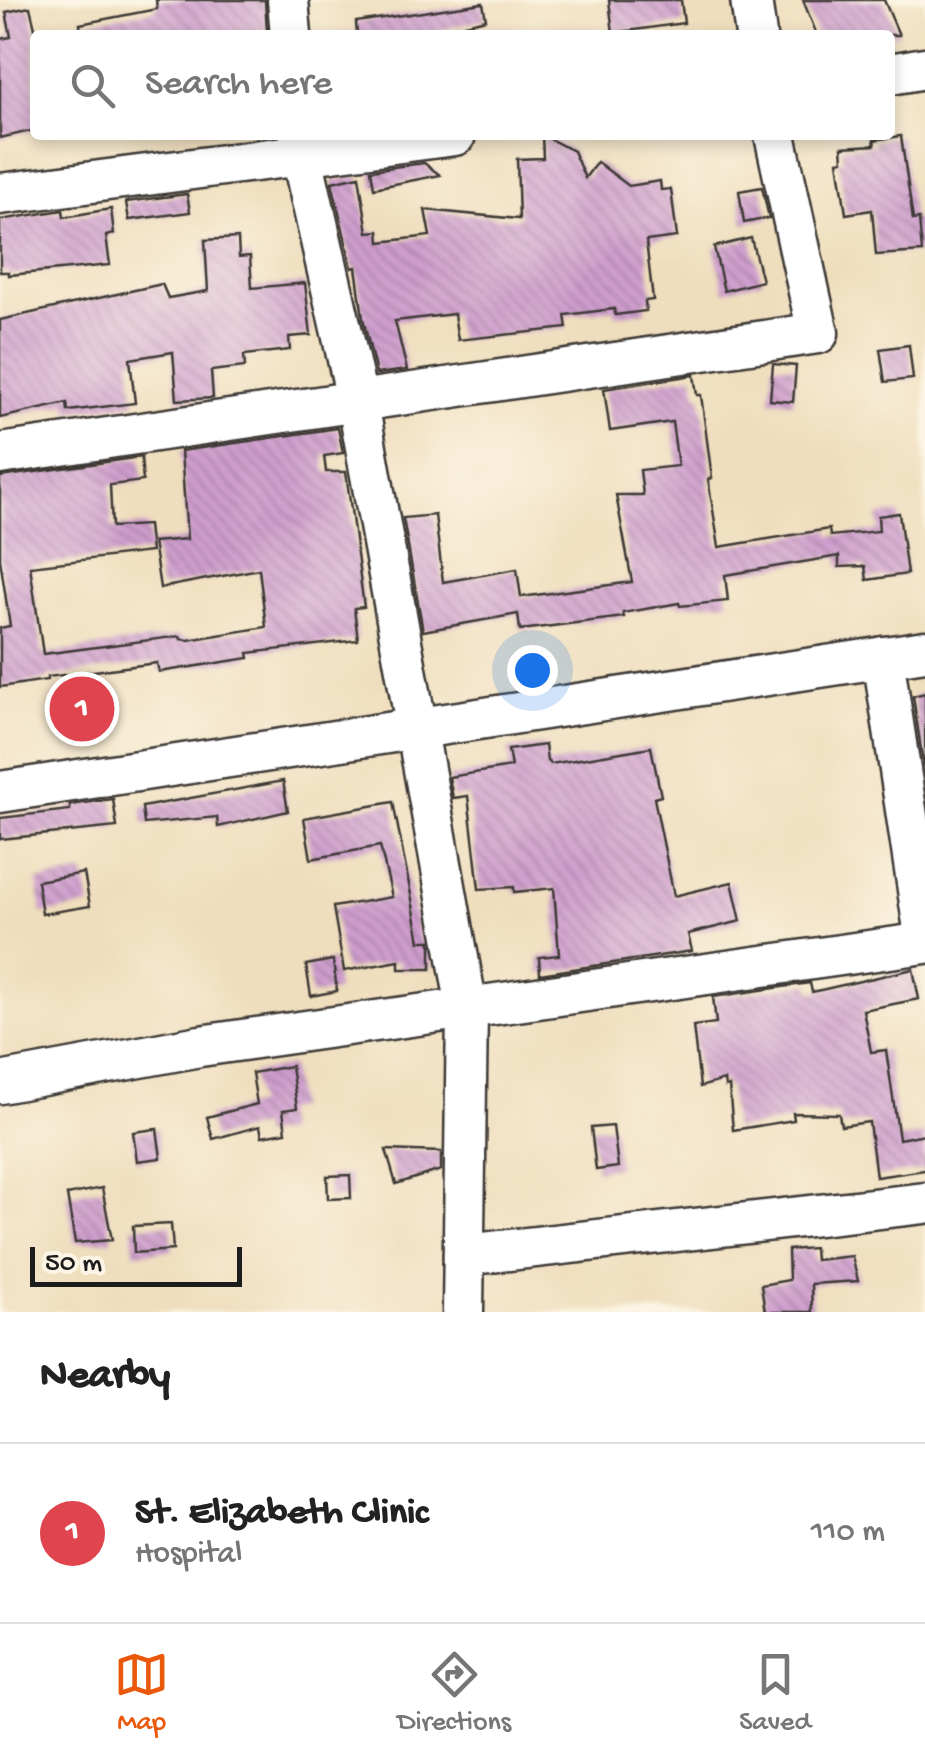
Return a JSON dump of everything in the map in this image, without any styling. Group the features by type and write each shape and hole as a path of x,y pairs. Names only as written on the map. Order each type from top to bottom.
{"street":[{"path":"288,0 291,30"},
{"path":"751,0 755,30"},
{"path":"895,73 925,68"},
{"path":"0,194 301,146 386,140"},
{"path":"0,454 818,333 775,140"},
{"path":"301,146 358,403 467,1008 463,1312"},
{"path":"0,792 925,651"},
{"path":"0,1082 200,1046 925,939 883,657"},
{"path":"464,1256 925,1202"}],"building":[{"path":"156,0 265,0 267,30 81,30 80,24 157,9"},
{"path":"609,0 681,0 684,23 613,30"},
{"path":"803,0 884,0 899,35 895,35 895,30 815,30"},
{"path":"483,3 486,19 441,30 357,30 356,22"},
{"path":"30,7 35,30 30,30 30,131 0,138 0,39 11,37 6,12"},
{"path":"901,136 913,220 919,219 922,252 876,255 872,210 846,214 838,161 843,160 842,147 875,145 874,140 895,140"},
{"path":"542,140 552,140 573,151 585,178 597,162 629,186 660,181 661,190 671,189 677,237 646,241 653,300 645,301 646,311 615,315 614,309 565,315 567,328 458,340 454,314 395,321 407,370 376,374 356,267 352,268 332,182 359,176 368,232 379,231 380,242 430,236 425,210 519,219 517,159 543,158"},
{"path":"424,163 440,175 374,188 371,170"},
{"path":"762,187 769,218 744,223 739,191"},
{"path":"187,194 190,212 129,220 126,202"},
{"path":"111,209 114,234 106,236 110,265 9,275 0,272 0,220 63,210 64,217"},
{"path":"238,238 239,257 250,256 252,288 305,283 311,335 289,337 290,350 244,355 245,367 211,371 213,398 177,400 173,352 130,359 135,403 68,411 67,403 0,418 0,320 162,284 168,298 208,291 205,240"},
{"path":"751,238 762,281 724,291 714,247"},
{"path":"909,345 913,379 885,382 880,349"},
{"path":"773,364 796,366 793,402 770,400"},
{"path":"694,375 697,395 701,395 719,547 829,529 830,536 879,531 878,516 899,513 907,574 867,580 865,566 839,567 839,556 725,575 728,601 680,606 679,603 623,613 624,617 520,630 518,614 423,631 403,518 435,515 443,582 517,569 521,597 632,582 616,495 643,495 640,470 678,466 672,422 610,431 604,389"},
{"path":"338,428 343,453 324,456 326,472 346,472 364,607 354,608 358,640 248,653 249,658 159,672 157,663 0,687 0,628 10,626 0,559 0,477 141,457 143,481 110,485 112,527 148,525 151,552 30,566 43,654 180,636 188,640 266,627 259,569 160,588 153,542 187,539 181,451"},
{"path":"925,693 925,776 913,696"},
{"path":"545,745 551,764 651,747 661,796 654,798 674,896 732,882 741,921 688,934 692,951 540,974 539,957 559,955 554,888 514,892 514,887 479,889 468,796 453,798 449,777 511,767 508,750"},
{"path":"283,781 288,811 218,827 217,817 144,824 142,807"},
{"path":"113,799 117,827 0,839 0,818 70,810 70,805"},
{"path":"393,802 420,941 431,941 431,969 399,969 399,961 344,971 333,907 392,897 380,846 311,859 304,818"},
{"path":"84,873 90,906 42,914 37,881"},
{"path":"333,960 337,991 311,996 306,965"},
{"path":"913,969 919,999 863,1010 871,1052 886,1050 899,1139 925,1134 925,1170 876,1177 869,1122 841,1126 839,1114 793,1113 794,1120 733,1130 729,1086 725,1087 724,1080 700,1087 693,1026 716,1023 713,997 810,983 812,992"},
{"path":"291,1066 297,1108 283,1110 286,1132 262,1136 260,1126 213,1139 207,1117 257,1104 252,1073"},
{"path":"613,1126 618,1167 596,1170 591,1128"},
{"path":"157,1129 161,1158 137,1161 133,1132"},
{"path":"386,1150 441,1152 441,1170 396,1184"},
{"path":"350,1175 351,1198 328,1199 327,1176"},
{"path":"102,1188 112,1240 75,1243 67,1195"},
{"path":"171,1224 173,1250 134,1253 133,1226"},
{"path":"814,1248 815,1260 852,1256 858,1281 811,1284 812,1312 765,1312 761,1285 789,1280 788,1250"}],"place":[{"name":"St. Elizabeth Clinic","path":"82,709"}]}
